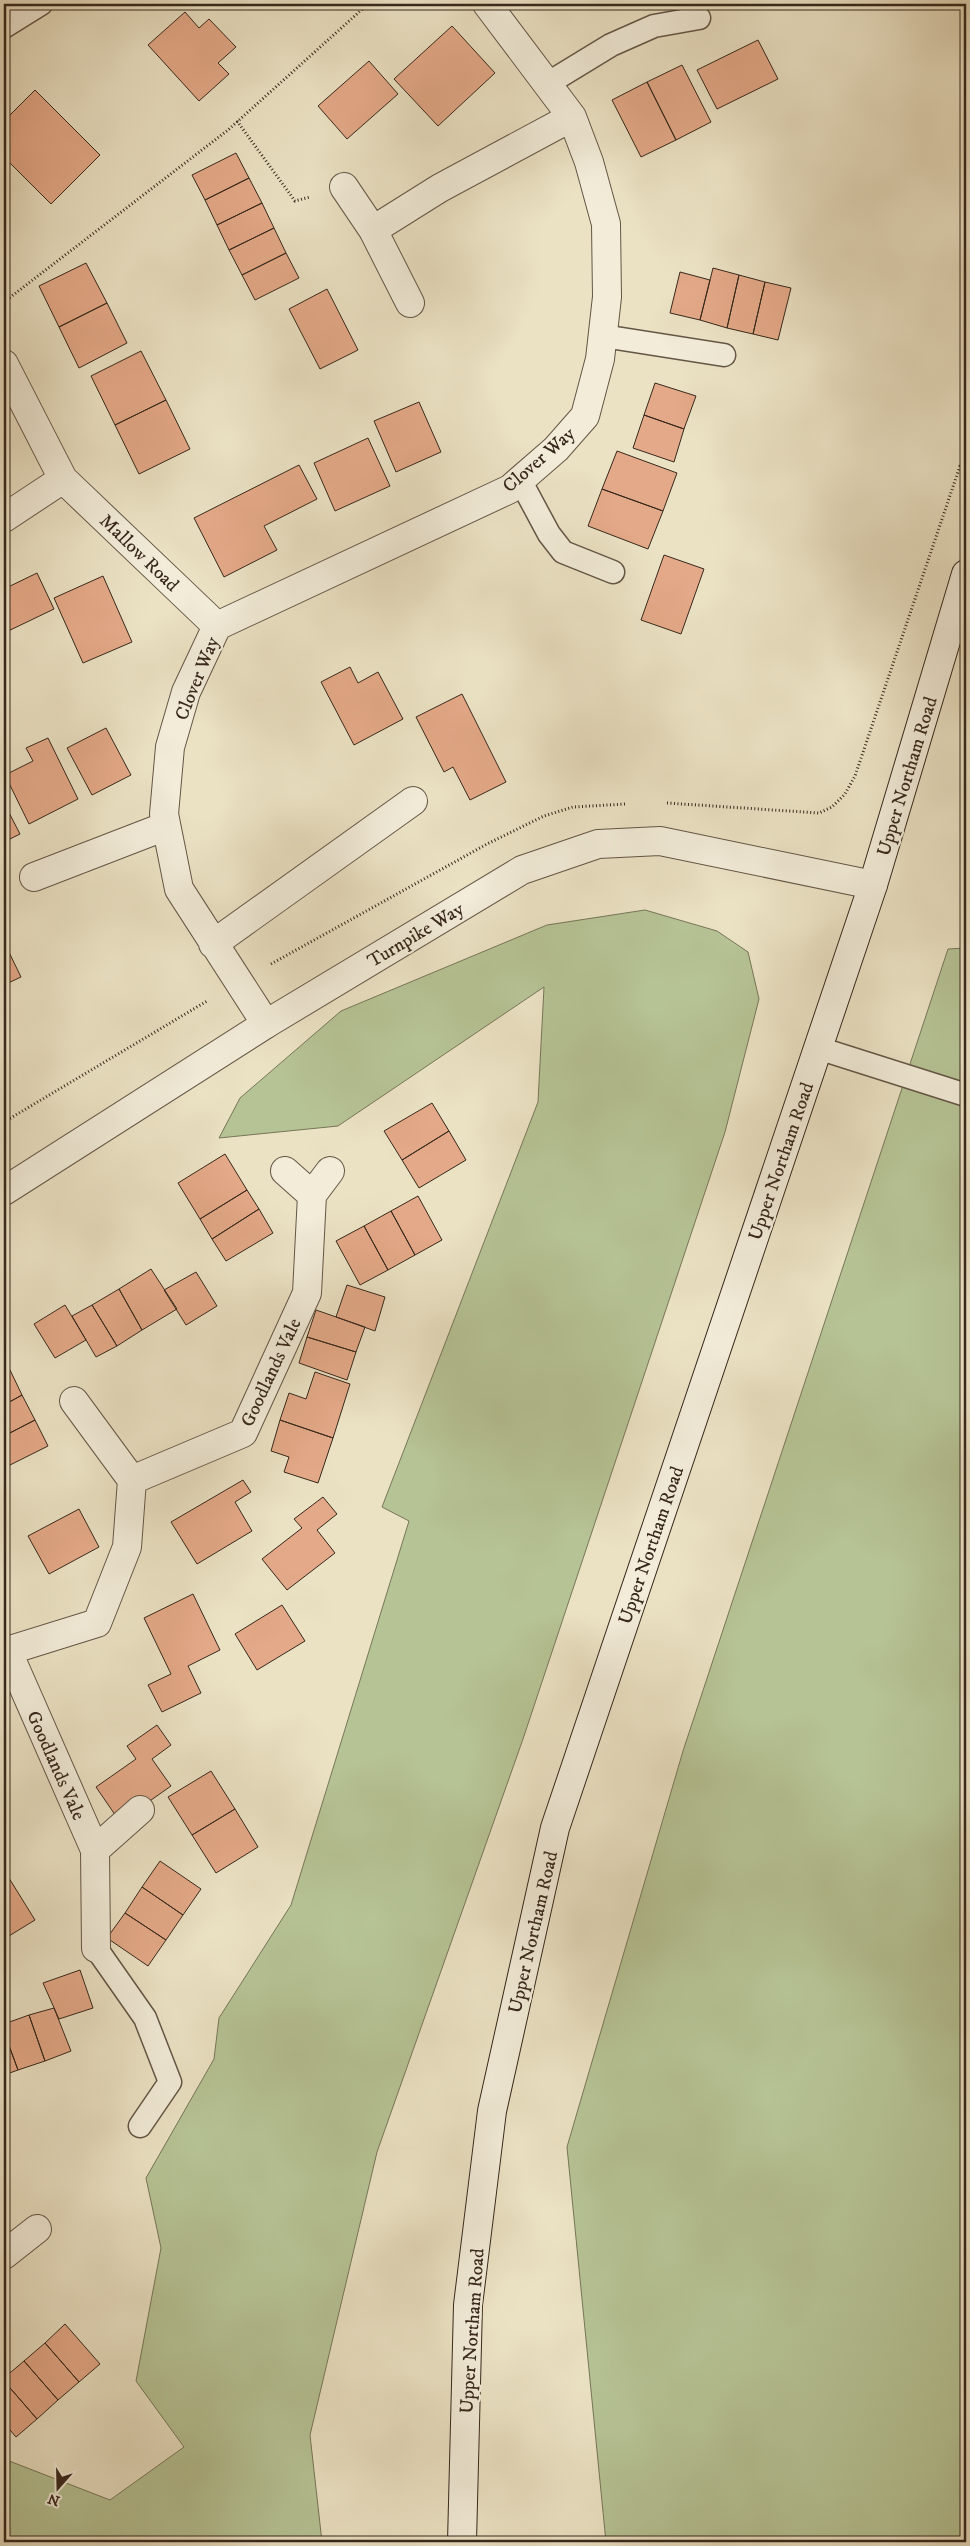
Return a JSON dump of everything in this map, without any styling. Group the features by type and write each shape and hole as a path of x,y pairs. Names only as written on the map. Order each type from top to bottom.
{"street":[{"name":"Clover Way","path":"266,1024 179,889 164,814 170,747 186,692 217,626 510,488 556,449 586,416 600,359 608,297 606,224 589,162 572,117 486,4"},
{"path":"373,230 440,188 572,117"},
{"path":"344,187 373,230 410,303"},
{"name":"Mallow Road","path":"4,364 63,479 217,626"},
{"path":"4,518 63,479"},
{"name":"Upper Northam Road","path":"462,2542 468,2305 492,2111 555,1828 873,885 966,574"},
{"path":"213,944 413,800"},
{"path":"34,877 166,826"},
{"name":"Turnpike Way","path":"4,1190 266,1024 522,870 598,844 660,841 873,885"},
{"path":"285,1171 312,1194 330,1171"},
{"name":"Goodlands Vale","path":"96,1948 95,1850 6,1652 97,1623 127,1547 132,1480 243,1433 307,1293 312,1194"},
{"path":"74,1401 132,1480"},
{"path":"95,1850 140,1810"},
{"path":"4,2254 37,2229"}],"lane":[{"path":"4,26 41,4"},
{"path":"547,84 611,45 654,26 699,18"},
{"path":"603,336 724,355"},
{"path":"520,480 549,534 563,552 613,572"},
{"path":"818,1048 966,1096"},
{"path":"96,1948 145,2018 170,2082 140,2126"}],"path":[{"path":"4,302 237,122 368,4"},
{"path":"237,122 295,201 344,187"}],"green space":[{"path":"645,910 717,931 748,952 759,999 725,1132 523,1739 377,2152 310,2435 322,2542 4,2542 4,2459 110,2500 184,2447 136,2381 161,2248 146,2178 214,2059 219,2018 291,1905 409,1521 382,1507 538,1102 544,987 338,1126 219,1138 240,1098 341,1011 547,925"},
{"path":"966,948 966,2542 606,2542 567,2147 683,1751 948,949"}],"building":[{"path":"185,12 199,28 209,19 236,47 218,63 229,74 199,101 148,45"},
{"path":"452,26 495,73 438,126 394,79"},
{"path":"758,40 778,79 717,109 697,70"},
{"path":"369,61 398,94 347,139 318,106"},
{"path":"682,65 711,122 676,140 647,82"},
{"path":"647,82 676,140 641,157 612,100"},
{"path":"35,90 100,155 51,204 4,157 4,121"},
{"path":"236,153 249,178 205,200 192,175"},
{"path":"249,178 262,203 217,225 205,200"},
{"path":"262,203 274,228 229,250 217,225"},
{"path":"274,228 286,253 242,275 229,250"},
{"path":"286,253 299,278 255,300 242,275"},
{"path":"86,263 107,303 59,327 39,286"},
{"path":"713,268 739,275 727,328 700,320"},
{"path":"680,272 710,280 700,320 670,313"},
{"path":"739,275 765,282 753,334 727,328"},
{"path":"765,282 791,288 778,340 753,334"},
{"path":"327,289 358,350 320,369 289,309"},
{"path":"107,303 127,343 79,368 59,327"},
{"path":"141,351 166,400 115,425 91,376"},
{"path":"655,383 696,396 684,429 644,415"},
{"path":"166,400 190,449 139,474 115,425"},
{"path":"419,402 441,452 396,472 374,421"},
{"path":"644,415 684,429 674,462 633,448"},
{"path":"368,438 390,486 335,511 314,463"},
{"path":"617,451 677,473 663,511 602,489"},
{"path":"299,465 317,499 264,526 277,550 224,577 194,518"},
{"path":"602,489 663,511 648,549 588,526"},
{"path":"664,555 704,569 681,634 641,620"},
{"path":"37,573 54,609 4,633 4,589"},
{"path":"103,576 132,642 83,663 54,598"},
{"path":"350,667 358,683 378,672 403,719 354,745 321,682"},
{"path":"462,694 506,782 470,800 453,767 444,772 416,717"},
{"path":"106,728 131,775 92,795 67,748"},
{"path":"48,738 78,799 29,824 5,775 33,761 26,748"},
{"path":"4,803 20,834 4,842"},
{"path":"4,942 21,977 4,985"},
{"path":"432,1103 449,1131 402,1160 384,1131"},
{"path":"449,1131 466,1160 419,1188 402,1160"},
{"path":"225,1154 247,1190 200,1219 178,1183"},
{"path":"247,1190 259,1209 212,1239 200,1219"},
{"path":"418,1196 442,1240 415,1255 391,1211"},
{"path":"259,1209 273,1233 226,1261 212,1239"},
{"path":"391,1211 415,1255 388,1270 364,1226"},
{"path":"364,1226 388,1270 360,1285 336,1241"},
{"path":"151,1269 177,1309 142,1330 119,1289"},
{"path":"196,1272 217,1306 186,1325 164,1290"},
{"path":"347,1285 385,1297 375,1331 336,1317"},
{"path":"119,1289 142,1330 117,1346 92,1305"},
{"path":"65,1305 86,1340 55,1358 34,1324"},
{"path":"92,1305 117,1346 96,1357 72,1316"},
{"path":"316,1310 365,1327 356,1352 307,1337"},
{"path":"307,1337 356,1352 347,1380 299,1363"},
{"path":"10,1370 22,1395 4,1405 4,1373"},
{"path":"315,1372 350,1384 333,1438 280,1420 289,1393 306,1399"},
{"path":"22,1395 35,1420 4,1436 4,1405"},
{"path":"35,1420 48,1446 4,1468 4,1436"},
{"path":"280,1420 333,1438 318,1483 284,1472 289,1457 271,1451"},
{"path":"243,1480 251,1492 235,1502 252,1531 197,1564 171,1522"},
{"path":"323,1497 337,1514 317,1530 335,1553 287,1590 262,1559 302,1528 294,1519"},
{"path":"79,1509 99,1547 49,1574 28,1536"},
{"path":"193,1594 220,1650 188,1666 201,1693 162,1712 148,1685 171,1674 144,1618"},
{"path":"282,1605 305,1641 257,1670 235,1634"},
{"path":"157,1725 171,1745 152,1759 171,1786 120,1822 96,1787 136,1759 127,1746"},
{"path":"211,1771 235,1809 192,1835 168,1797"},
{"path":"235,1809 258,1847 216,1873 192,1835"},
{"path":"160,1861 201,1889 183,1915 142,1887"},
{"path":"4,1870 35,1920 4,1939"},
{"path":"142,1887 183,1915 166,1940 125,1913"},
{"path":"125,1913 166,1940 148,1966 107,1938"},
{"path":"80,1970 93,2008 59,2019 43,1983"},
{"path":"54,2008 71,2051 45,2061 29,2015"},
{"path":"29,2015 45,2061 18,2070 4,2032 4,2024"},
{"path":"4,2032 18,2070 4,2075"},
{"path":"65,2324 100,2364 79,2382 45,2343"},
{"path":"45,2343 79,2382 58,2400 24,2361"},
{"path":"24,2361 58,2400 37,2419 4,2381 4,2378"},
{"path":"4,2381 37,2419 16,2437 4,2423"}]}
